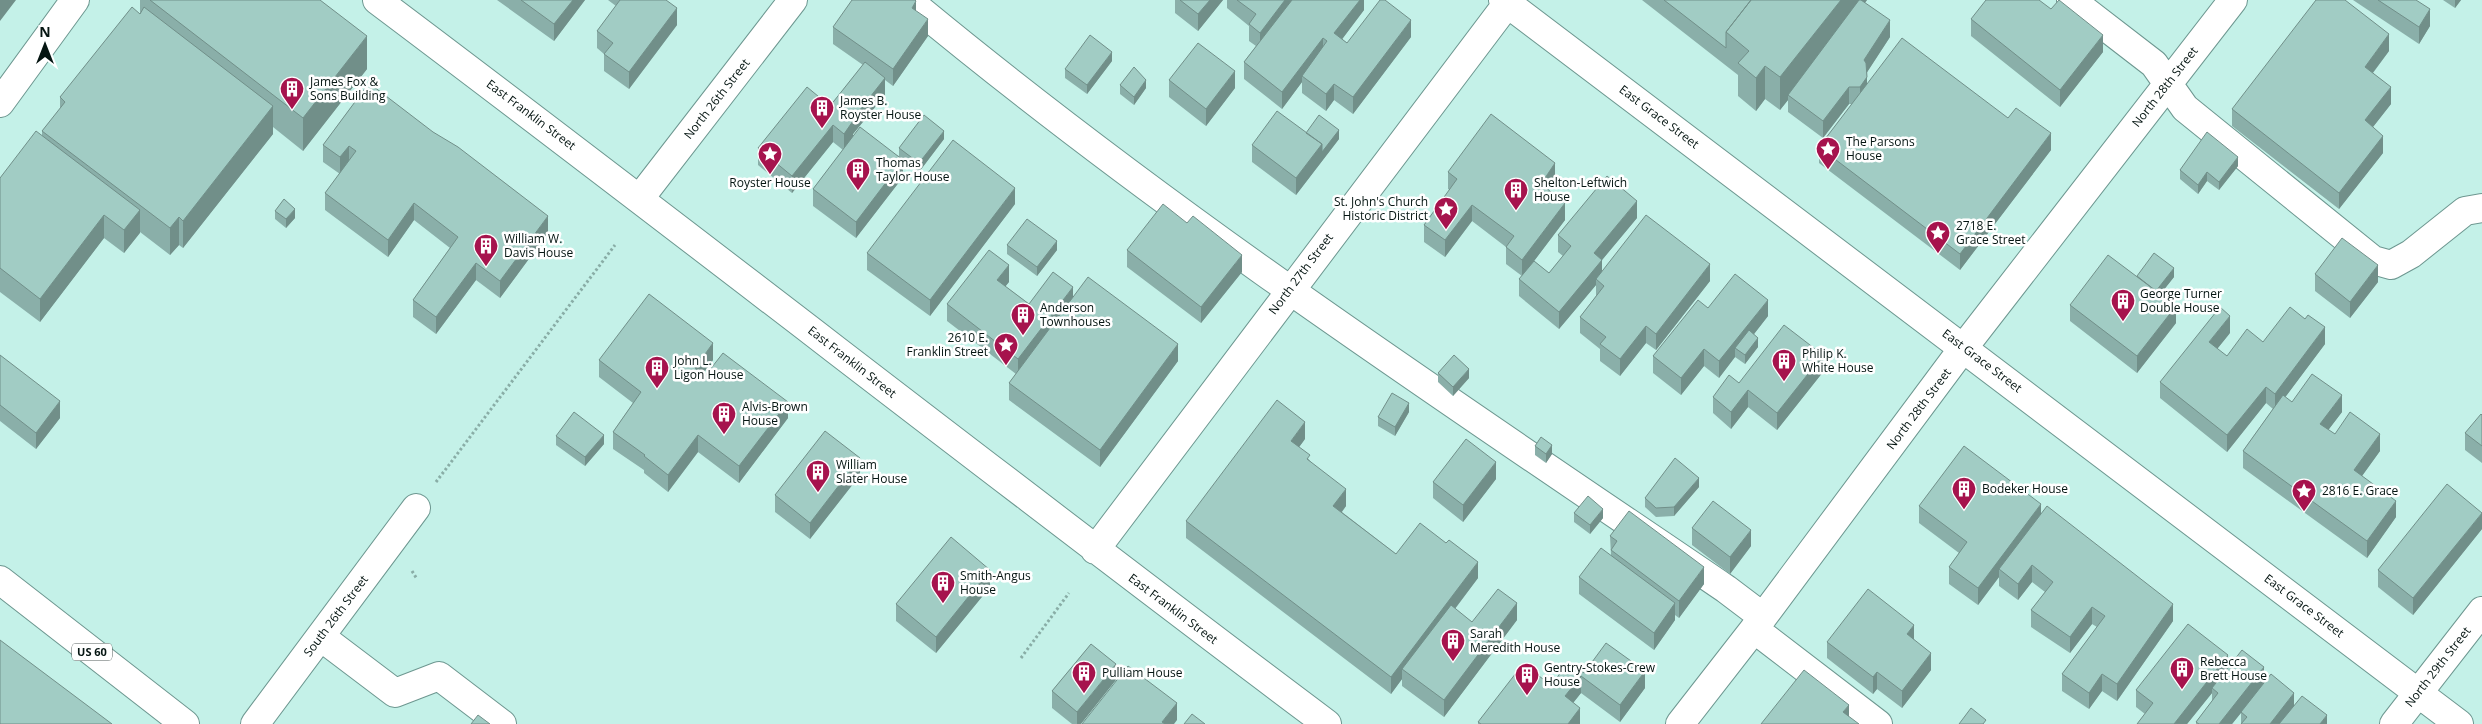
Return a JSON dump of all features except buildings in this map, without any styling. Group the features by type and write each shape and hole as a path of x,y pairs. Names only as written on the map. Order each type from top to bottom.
{"street":[{"path":"0,103 75,0"},
{"name":"East Franklin Street","path":"377,0 640,198 1095,550 1326,724"},
{"name":"North 26th Street","path":"640,198 793,0"},
{"path":"908,0 992,70 1289,291 1726,588 1759,623 1878,724"},
{"path":"2071,0 2154,64 2185,108 2373,260 2391,265 2411,254 2466,211 2482,208"},
{"name":"North 28th Street","path":"1680,724 1759,623 1964,347 2233,0"},
{"name":"North 27th Street","path":"1095,550 1507,1"},
{"name":"East Grace Street","path":"1507,1 2459,724"},
{"name":"South 26th Street","path":"255,724 416,508"},
{"name":"US 60","path":"0,580 185,724"},
{"name":"North 29th Street","path":"2394,724 2482,611"},
{"path":"321,637 395,693 438,676 502,724"}],"path":[{"path":"416,508 615,245"},
{"path":"1021,658 1069,593"}],"place":[{"name":"James Fox & Sons Building","path":"292,110"},
{"name":"James B. Royster House","path":"822,129"},
{"name":"The Parsons House","path":"1828,170"},
{"name":"Royster House","path":"770,175"},
{"name":"Thomas Taylor House","path":"858,191"},
{"name":"Shelton-Leftwich House","path":"1516,211"},
{"name":"St. John's Church Historic District","path":"1446,230"},
{"name":"2718 E. Grace Street","path":"1938,254"},
{"name":"William W. Davis House","path":"486,267"},
{"name":"George Turner Double House","path":"2123,322"},
{"name":"Anderson Townhouses","path":"1023,336"},
{"name":"2610 E. Franklin Street","path":"1006,366"},
{"name":"Philip K. White House","path":"1784,382"},
{"name":"John L. Ligon House","path":"657,389"},
{"name":"Alvis-Brown House","path":"724,435"},
{"name":"William Slater House","path":"818,493"},
{"name":"Bodeker House","path":"1964,510"},
{"name":"2816 E. Grace","path":"2304,512"},
{"name":"Smith-Angus House","path":"943,604"},
{"name":"Sarah Meredith House","path":"1453,662"},
{"name":"Rebecca Brett House","path":"2182,690"},
{"name":"Pulliam House","path":"1084,694"},
{"name":"Gentry-Stokes-Crew House","path":"1527,696"}]}
